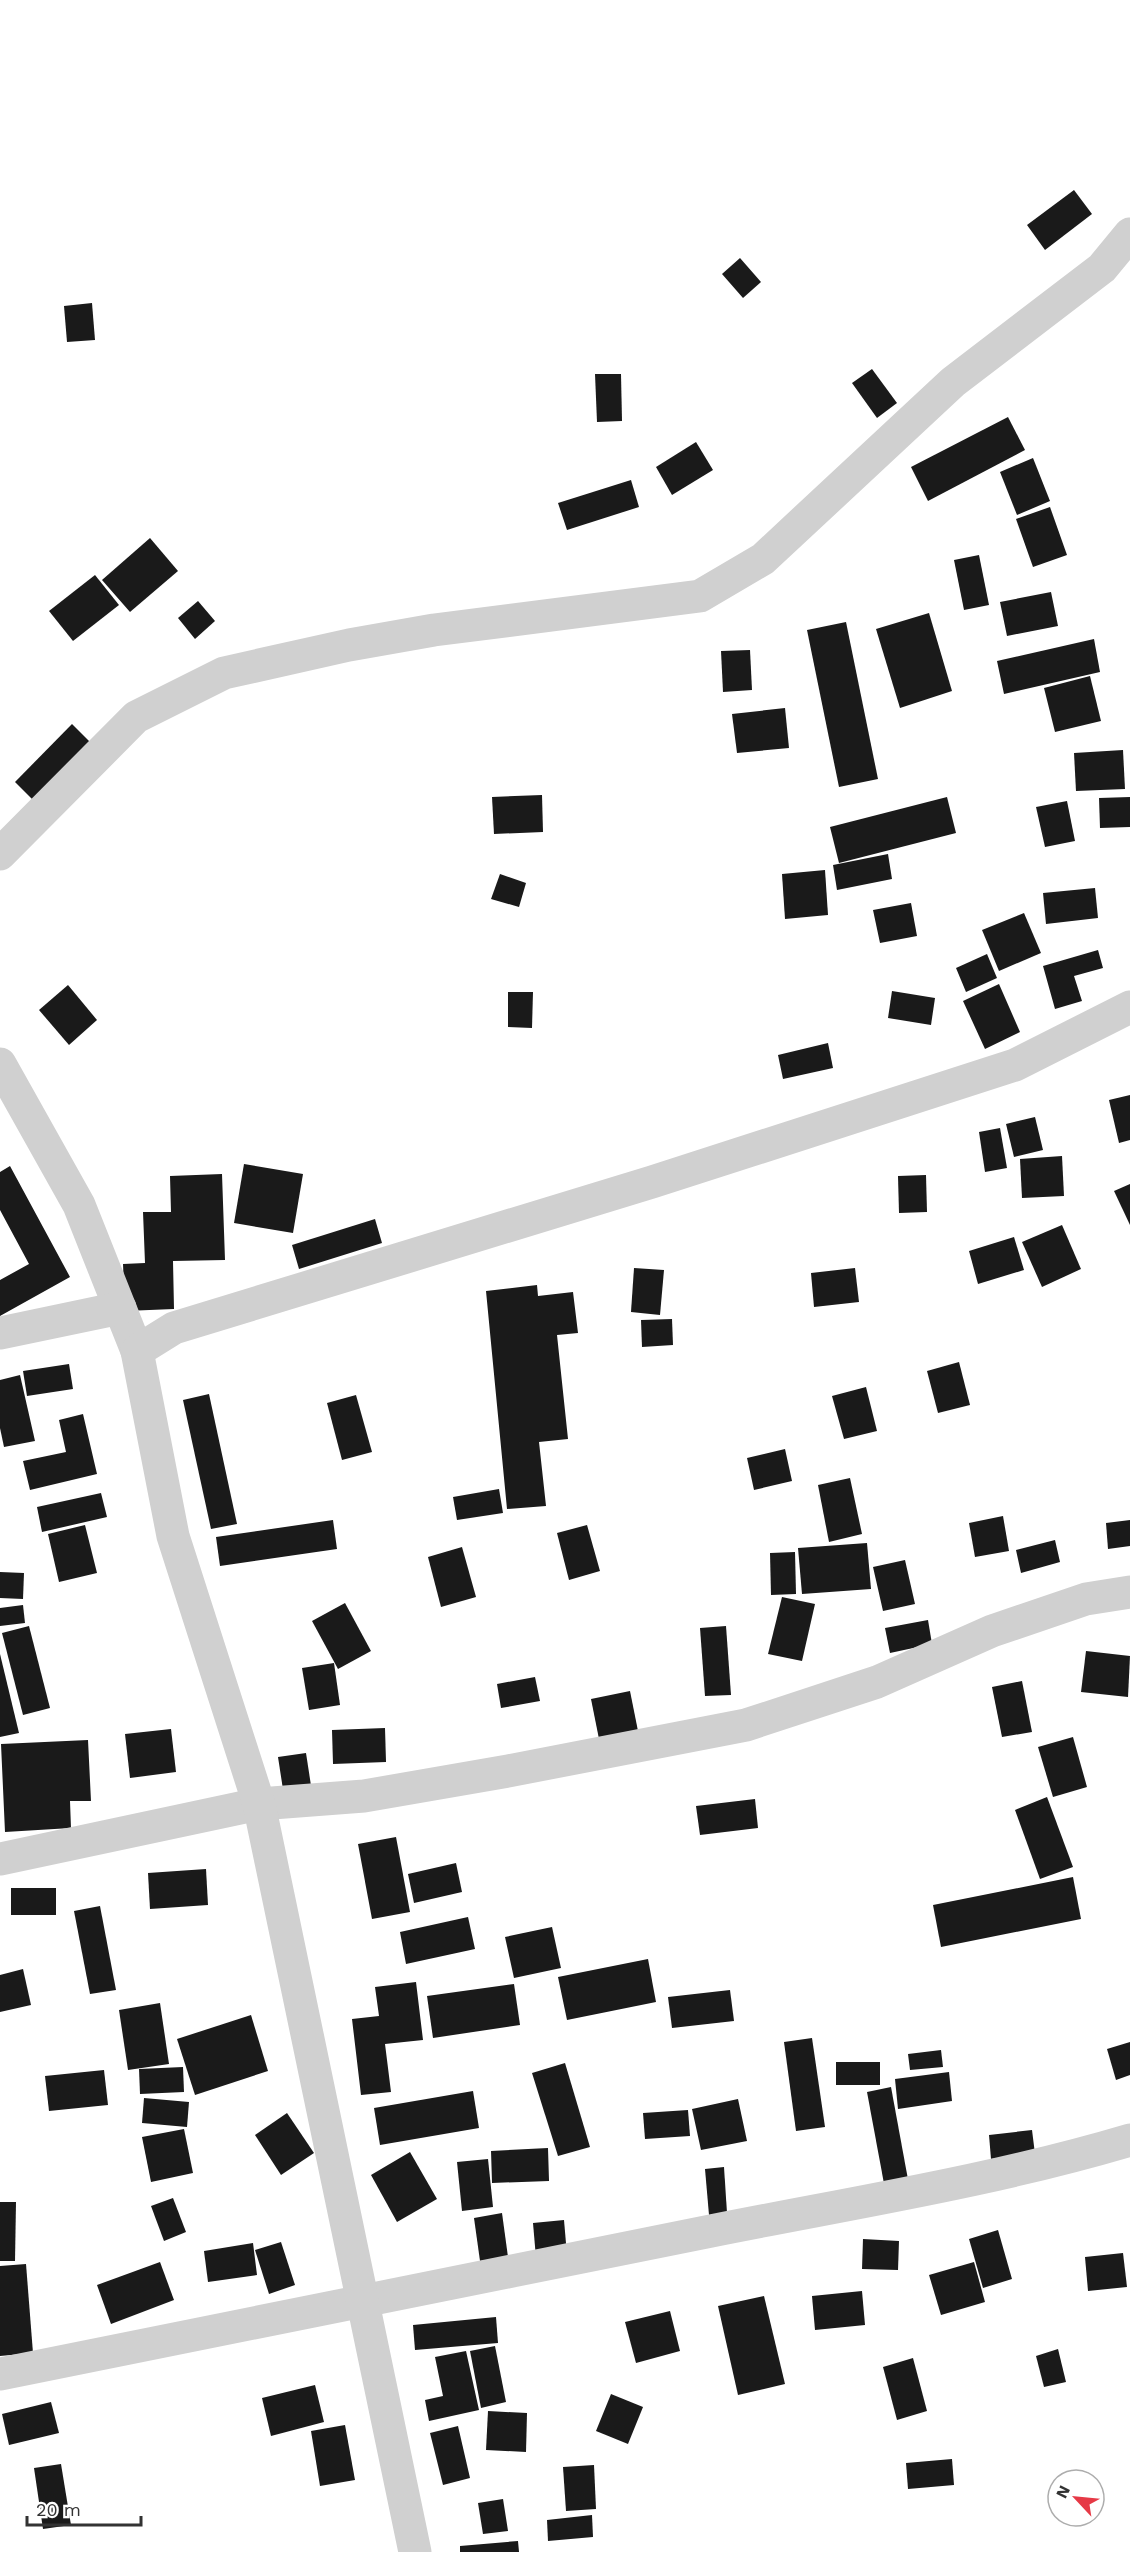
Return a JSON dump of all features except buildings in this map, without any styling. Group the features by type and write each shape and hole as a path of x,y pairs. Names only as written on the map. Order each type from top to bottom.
{"street":[{"path":"0,854 136,717 224,674 349,645 434,630 700,596 763,559 953,382 1102,268 1130,234"},
{"path":"137,1351 174,1328 652,1182 1015,1065 1130,1007"},
{"path":"0,1064 80,1205 137,1351 173,1536 259,1804 415,2552"},
{"path":"0,1333 120,1308"},
{"path":"0,1858 259,1804 364,1796 746,1725 877,1682 992,1631 1086,1599 1130,1592"},
{"path":"0,2374 742,2225 925,2191 1058,2162 1130,2140"}]}
